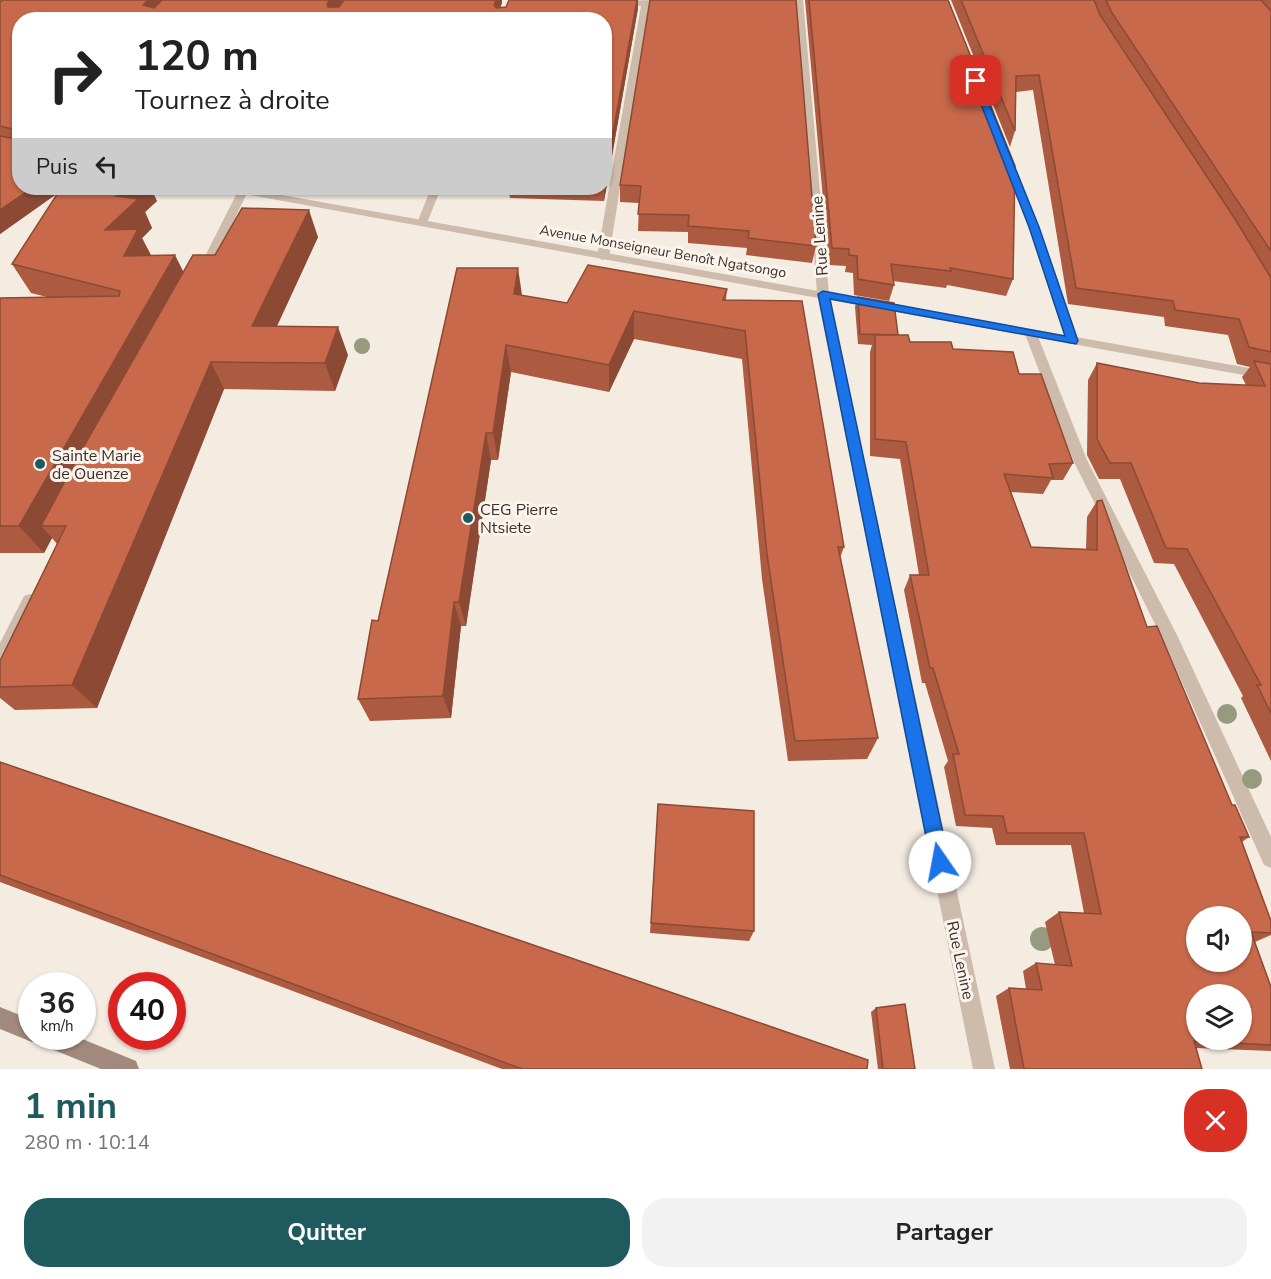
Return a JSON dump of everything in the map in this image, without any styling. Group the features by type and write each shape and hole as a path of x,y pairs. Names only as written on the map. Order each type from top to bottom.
{"main road":[{"path":"0,1018 18,1025"},
{"path":"81,1050 128,1069"}],"street":[{"path":"612,2 680,4"},
{"path":"603,257 646,2"},
{"name":"Rue Lenine","path":"796,6 823,294 984,1069"},
{"path":"1004,153 1034,227 1072,341"},
{"path":"197,284 241,195"},
{"name":"Avenue Monseigneur Benoît Ngatsongo","path":"265,195 1271,376"},
{"path":"422,223 432,195"},
{"path":"1031,334 1080,460 1171,640 1271,858"},
{"path":"0,660 37,586"}],"building":[{"path":"3,0 148,0 143,5 154,8 162,0 330,0 328,7 339,7 344,0 496,0 494,5 496,8 506,7 509,0 637,0 612,138 612,12 12,12 12,129 0,126 0,2"},
{"path":"650,0 796,0 816,246 748,238 749,231 688,226 689,215 638,214 641,186 620,185"},
{"path":"809,0 948,0 1015,166 1013,279 950,268 951,271 891,264 894,285 858,279 857,256 849,255 849,249 832,248"},
{"path":"961,0 1094,0 1100,15 1235,219 1271,278 1271,352 1249,347 1239,319 1175,310 1173,301 1076,288 1039,75 1016,76 1015,131"},
{"path":"1106,0 1261,0 1271,11 1271,251 1112,13"},
{"path":"0,136 12,137 12,195 22,195 0,210"},
{"path":"56,195 117,195 138,199 105,230 138,229 124,256 175,255 19,526 0,526 0,298 119,296 120,291 12,264"},
{"path":"242,208 309,210 252,326 338,327 325,363 211,362 72,685 0,687 0,661 66,526 41,526 193,255 215,255"},
{"path":"588,265 727,289 723,300 802,301 844,547 838,547 878,738 795,741 767,554 745,331 634,311 609,365 506,345 493,433 486,433 459,602 454,602 443,696 358,699 372,620 378,621 457,268 518,268 514,294 567,303"},
{"path":"858,297 894,303 898,335 860,334"},
{"path":"875,335 908,335 910,342 951,342 953,349 1013,352 1019,374 1041,374 1073,463 1049,464 1053,478 1004,474 1031,547 1097,550 1097,501 1102,500 1147,627 1157,626 1232,805 1235,805 1249,837 1240,837 1271,921 1271,933 1252,932 1252,906 1186,906 1186,972 1252,972 1252,935 1271,987 1271,1045 1252,1044 1252,984 1186,984 1186,1050 1197,1050 1202,1069 1024,1069 1009,988 1042,990 1036,963 1072,966 1059,912 1101,914 1084,833 1007,833 1003,816 965,815 953,754 959,754 933,668 930,668 910,575 929,575 906,442 875,439"},
{"path":"1254,361 1271,364 1271,713 1257,685 1261,685 1187,549 1166,548 1131,463 1110,463 1097,439 1097,363 1199,383 1265,386"},
{"path":"0,762 868,1060 867,1069 522,1069 0,875"},
{"path":"658,804 754,811 754,931 651,923"},
{"path":"905,1004 915,1069 883,1069 876,1008"}],"place":[{"name":"Sainte Marie de Ouenze","path":"40,464"},
{"name":"CEG Pierre Ntsiete","path":"468,518"}],"route":[{"path":"940,862 823,294 1072,341 1034,227 976,81"}]}
